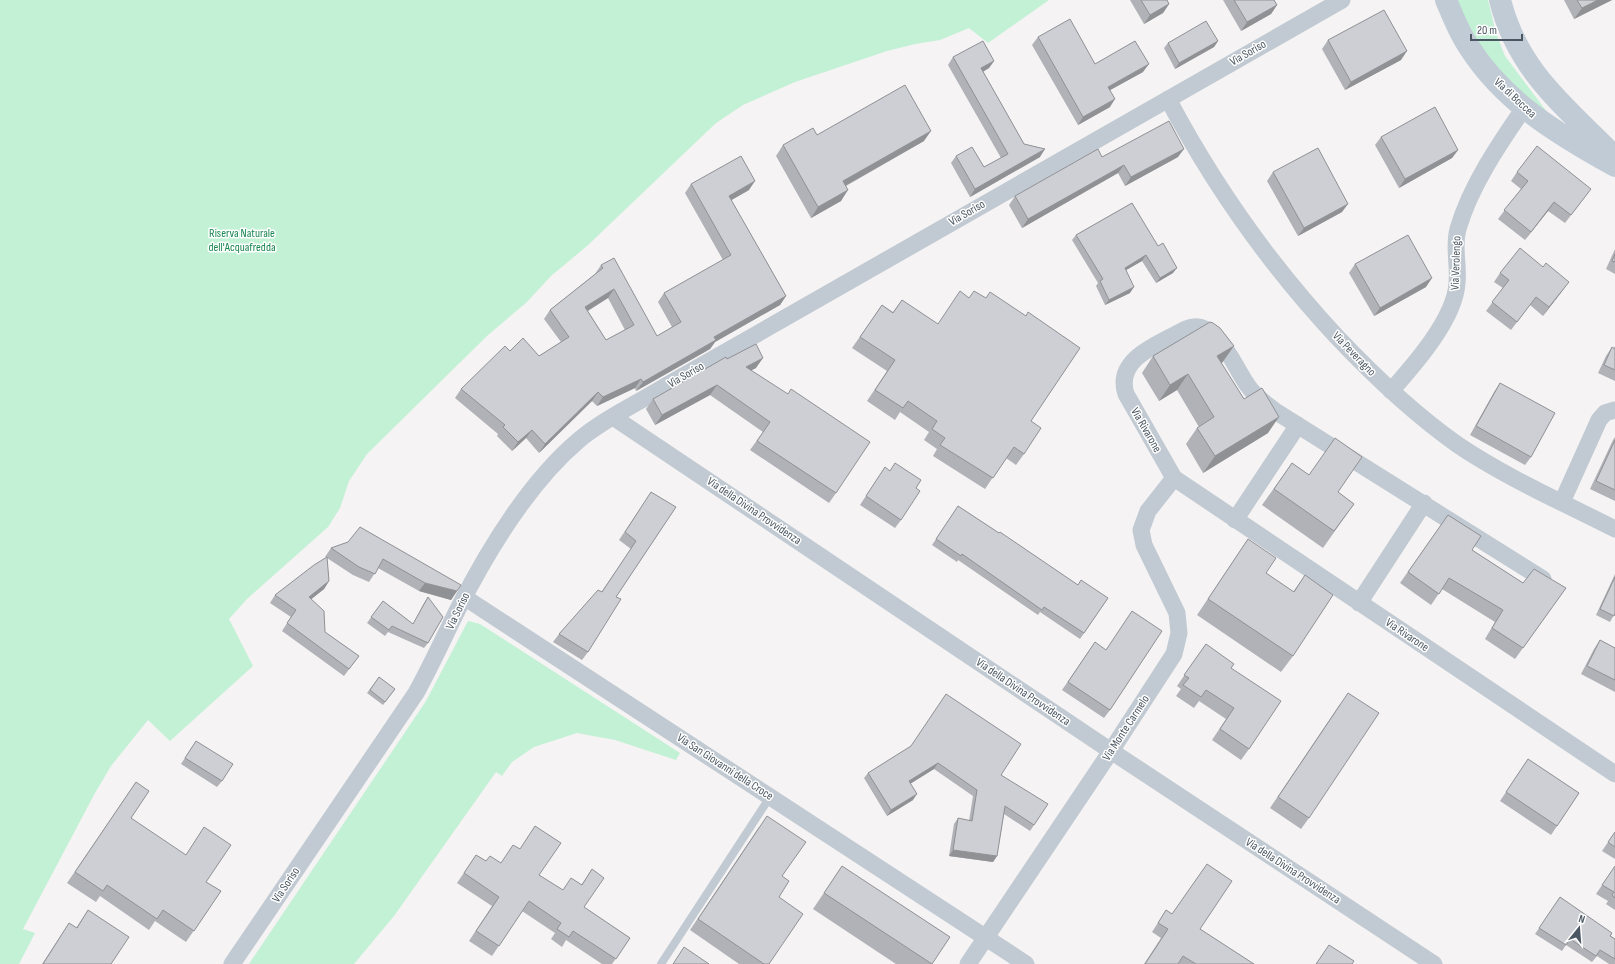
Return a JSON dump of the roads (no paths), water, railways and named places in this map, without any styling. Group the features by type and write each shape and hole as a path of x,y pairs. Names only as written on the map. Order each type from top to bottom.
{"main road":[{"name":"Via di Boccea","path":"1446,0 1464,38 1475,56 1500,86 1524,108 1560,135 1615,166"},
{"path":"1500,0 1513,38 1537,77 1552,96 1615,157"}],"street":[{"name":"Via Soriso","path":"232,964 411,700 432,663 464,597 507,526 537,484 579,440 613,417 1342,0"},
{"name":"Via Peveragno","path":"1168,99 1213,180 1266,255 1299,296 1392,391 1435,428 1466,450 1498,469 1615,529"},
{"name":"Via Verolengo","path":"1392,391 1428,346 1452,306 1457,283 1456,238 1462,216 1494,153 1524,108"},
{"name":"Via Rivarone","path":"1544,579 1275,411 1254,393 1214,334 1204,327 1192,327 1186,329 1137,357 1128,367 1124,377 1126,394 1174,478 1615,774"},
{"path":"1562,502 1599,420 1605,414 1615,410"},
{"name":"Via della Divina Provvidenza","path":"613,417 1111,751 1434,964"},
{"path":"1235,520 1298,425"},
{"name":"Via Monte Carmelo","path":"968,964 1111,751 1174,654 1179,640 1179,627 1176,613 1144,545 1141,530 1148,510 1174,478"},
{"path":"1359,603 1424,503"},
{"name":"Via San Giovanni della Croce","path":"464,597 1026,964"}],"lane":[{"path":"661,964 770,797"}],"park label":[{"name":"Riserva Naturale dell'Acquafredda","path":"242,240"}]}
